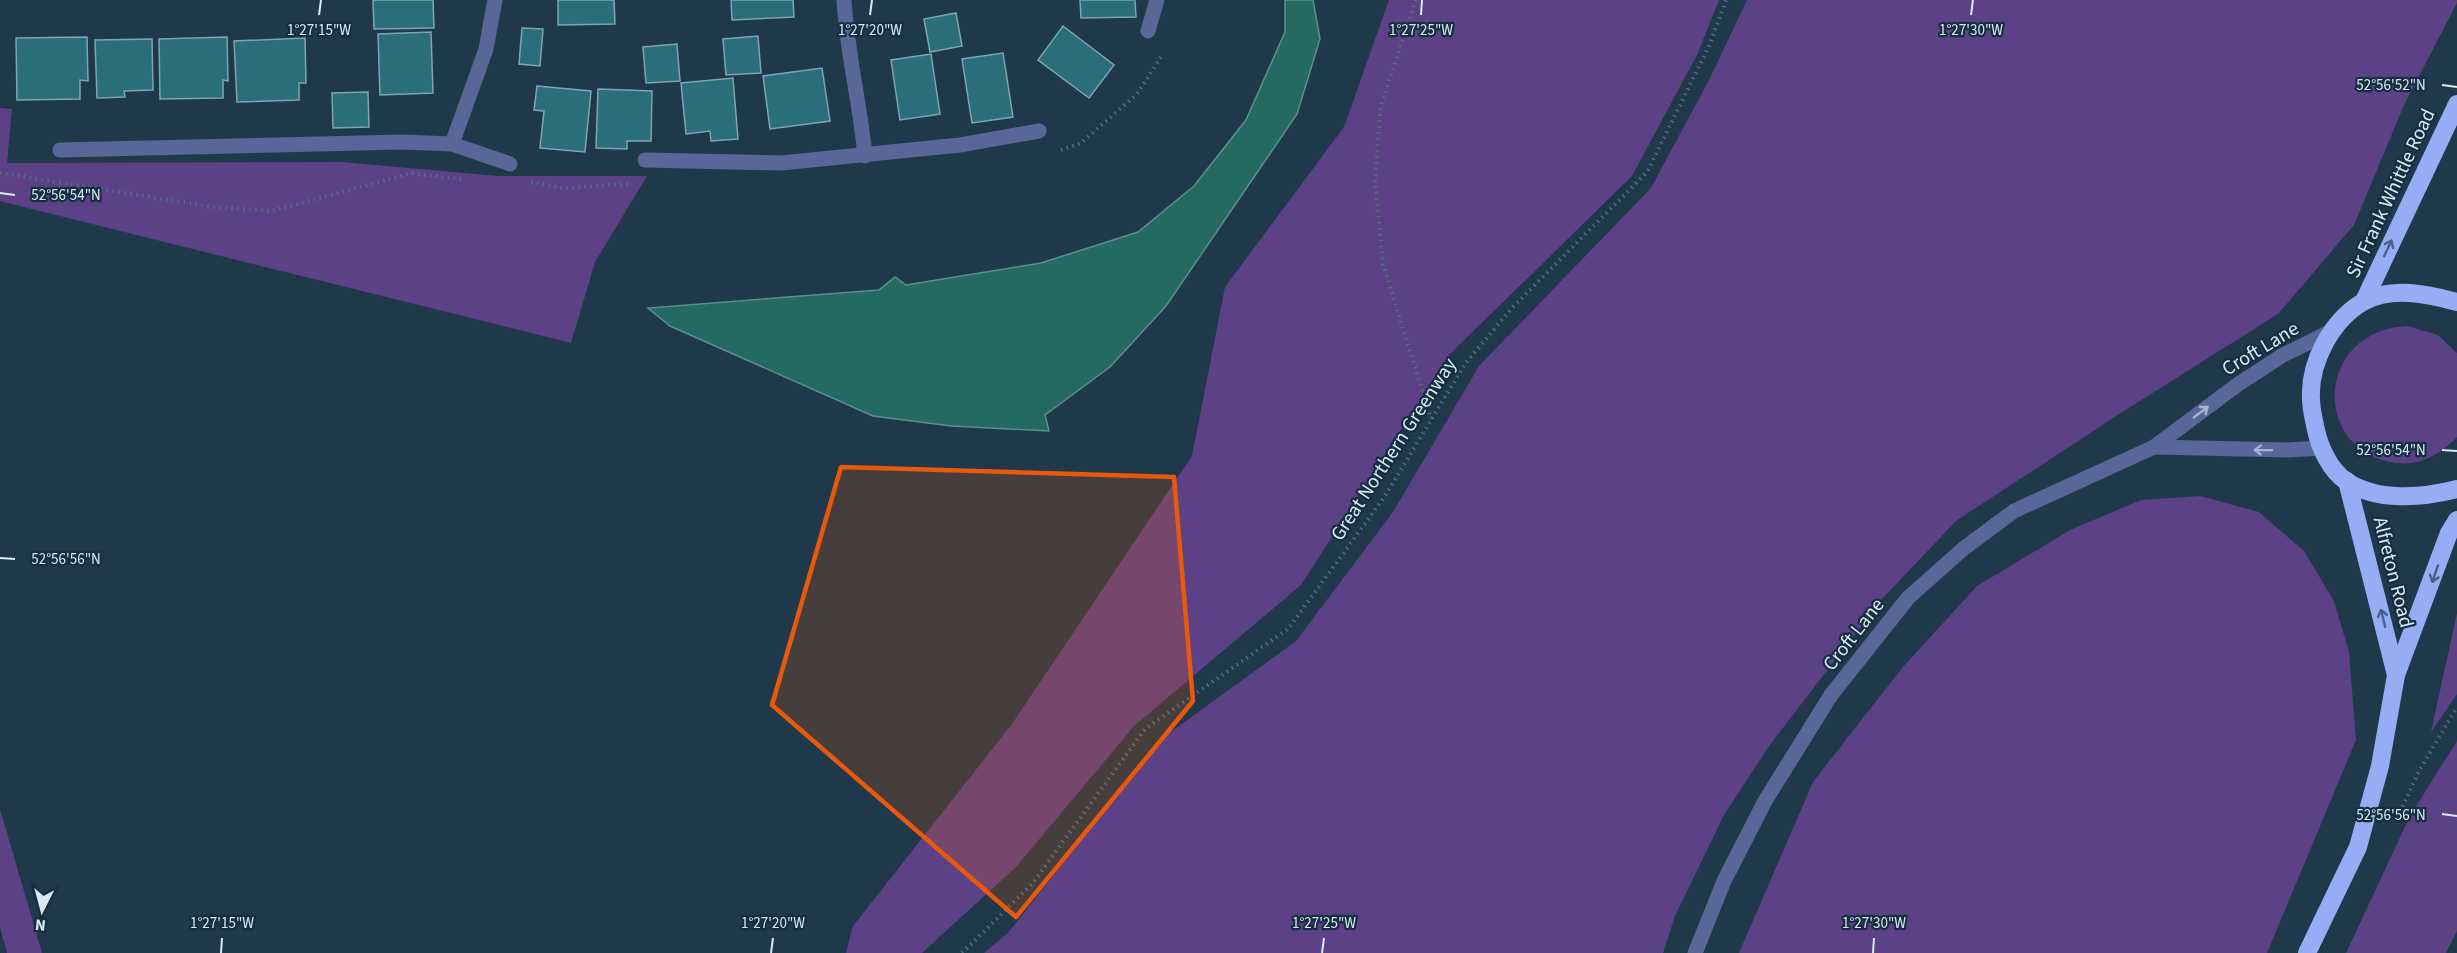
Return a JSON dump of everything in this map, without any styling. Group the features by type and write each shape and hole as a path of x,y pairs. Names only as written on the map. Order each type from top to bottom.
{"highway":[{"name":"Sir Frank Whittle Road","path":"2364,302 2457,104"},
{"path":"2457,302 2436,296 2403,292 2383,295 2364,302 2346,315 2331,332 2320,352 2313,376 2311,398 2322,448 2337,473 2347,481 2372,493 2394,496 2441,493 2457,489"},
{"name":"Alfreton Road","path":"2347,481 2397,675"},
{"name":"Alfreton Road","path":"2307,953 2358,847 2380,766 2397,675 2450,533 2457,520"}],"street":[{"path":"452,144 486,49 495,0"},
{"path":"844,0 846,41 862,124 865,156"},
{"path":"1148,31 1157,0"},
{"path":"645,160 780,163 960,145 1039,131"},
{"path":"60,150 402,142 452,144 510,164"},
{"name":"Croft Lane","path":"1695,953 1724,881 1765,801 1832,695 1908,598 1963,549 2014,511 2154,447 2237,385 2283,355 2331,332"},
{"name":"Croft Lane","path":"2154,447 2287,450 2322,448"}],"path":[{"path":"1416,0 1381,105 1375,180 1383,264 1431,420"},
{"name":"Great Northern Greenway","path":"962,953 1033,883 1145,729 1288,629 1383,499 1465,364 1512,308 1647,172 1708,46 1726,0"},
{"path":"2419,771 2457,707"}],"highlighted area":[{"path":"841,467 1174,477 1193,701 1016,917 772,705"}],"shaded area":[{"path":"1285,0 1313,0 1320,39 1297,114 1166,306 1110,367 1045,415 1049,431 951,426 873,416 670,326 648,308 879,290 895,277 906,285 1041,263 1138,232 1194,186 1246,120 1285,32"},
{"path":"1389,0 1719,0 1697,55 1632,176 1449,355 1301,585 1134,726 1016,867 922,953 846,953 853,926 1012,724 1192,456 1225,287 1344,127"},
{"path":"1747,0 2457,0 2457,3 2404,105 2354,225 2278,314 2116,416 1956,521 1882,599 1769,746 1724,815 1675,916 1663,953 984,953 1008,933 1161,739 1296,641 1393,512 1479,366 1651,188 1710,78"},
{"path":"0,108 12,109 7,163 342,162 498,176 647,176 595,262 571,343 0,201"},
{"path":"2407,326 2438,335 2457,353 2457,437 2444,449 2422,461 2396,463 2368,454 2349,438 2338,416 2335,392 2340,369 2354,348 2376,333"},
{"path":"2200,496 2259,512 2304,551 2334,601 2349,652 2356,740 2267,953 1739,953 1813,782 1902,668 1977,586 2070,530 2141,500"},
{"path":"2457,613 2457,694 2431,732"},
{"path":"2457,741 2457,931 2446,953 2346,953 2410,816"},
{"path":"0,809 42,953 7,953 0,927"}],"building":[{"path":"373,0 433,0 434,28 374,29"},
{"path":"558,0 614,0 615,24 558,25"},
{"path":"731,0 793,0 794,17 732,20"},
{"path":"1080,0 1135,0 1136,17 1081,18"},
{"path":"956,13 962,46 930,52 924,19"},
{"path":"1063,26 1114,65 1089,98 1038,60"},
{"path":"522,28 543,29 540,66 519,64"},
{"path":"431,32 433,93 380,95 378,34"},
{"path":"758,36 761,73 726,75 723,39"},
{"path":"87,37 88,81 80,80 80,99 17,100 16,38"},
{"path":"227,37 228,81 223,80 223,98 160,99 159,39"},
{"path":"305,38 306,83 299,83 299,100 237,102 234,41"},
{"path":"152,39 153,90 124,91 125,97 97,98 95,40"},
{"path":"677,44 680,81 646,83 643,47"},
{"path":"1003,53 1013,117 972,123 962,59"},
{"path":"931,54 940,114 900,120 891,60"},
{"path":"822,68 830,121 770,129 763,76"},
{"path":"733,78 738,139 711,141 710,131 686,134 681,83"},
{"path":"537,86 591,91 585,152 540,148 544,111 534,110"},
{"path":"598,89 652,91 651,141 627,141 627,149 596,148"},
{"path":"368,92 369,127 333,128 332,93"}]}
